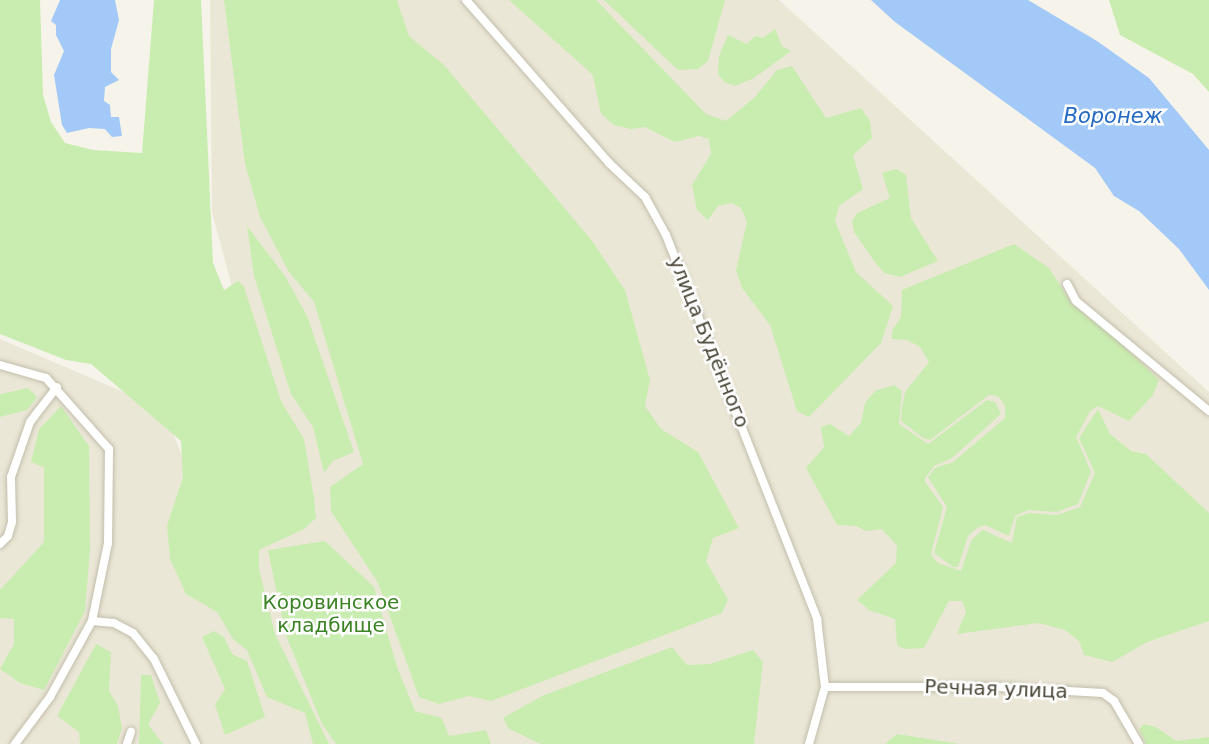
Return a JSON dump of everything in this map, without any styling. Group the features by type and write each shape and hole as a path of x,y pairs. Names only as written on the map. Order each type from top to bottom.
{"street":[{"name":"улица Будённого","path":"466,0 609,163 645,197 656,215 810,597 820,632 825,687 809,744"},
{"path":"1067,284 1076,301 1209,411"},
{"path":"0,365 46,378 57,387 109,449 108,543 93,621 50,698 15,744"},
{"path":"0,544 8,536 12,522 11,477 30,422 57,387"},
{"path":"93,621 114,623 133,633 154,659 196,744"},
{"name":"Речная улица","path":"825,687 998,687 1103,693 1114,701 1139,744"},
{"path":"127,744 131,732"}],"shaded area":[{"path":"210,0 779,0 1209,392 1209,744 0,744 0,339 163,409 223,555 296,526 212,212"}],"green space":[{"path":"0,0 40,0 43,95 51,122 65,143 93,150 142,153 154,0 201,0 213,263 224,290 238,281 244,287 281,401 304,439 314,498 316,518 304,529 259,550 259,569 275,634 329,744 313,744 305,713 267,697 247,650 233,639 217,612 186,594 170,559 167,526 183,477 181,441 91,364 66,360 0,334"},
{"path":"224,0 397,0 409,36 444,65 593,242 625,290 650,380 645,406 661,429 698,452 739,528 713,538 706,561 728,600 722,613 491,701 469,696 439,704 419,697 378,583 331,511 330,487 363,464 314,302 289,272 260,217 245,164"},
{"path":"509,0 596,0 706,114 726,121 755,97 777,70 792,66 826,118 861,108 870,121 872,138 853,155 863,189 839,206 835,221 856,272 893,306 881,343 809,417 797,411 770,325 742,288 736,270 747,222 741,208 732,203 718,206 708,220 697,210 692,185 711,154 709,139 699,136 675,142 645,127 631,129 614,125 601,114 593,75"},
{"path":"604,0 725,0 708,61 698,69 678,70"},
{"path":"1109,0 1209,0 1209,92 1193,74 1120,35"},
{"path":"775,29 782,46 791,51 754,78 735,86 724,82 718,74 719,56 728,35 747,44 755,36 763,38"},
{"path":"896,169 906,175 911,218 938,261 900,277 884,273 854,232 852,221 857,213 890,198 882,173"},
{"path":"247,226 285,276 307,316 354,452 333,461 324,473 313,427 291,394 254,276"},
{"path":"1014,244 1049,268 1072,304 1112,335 1159,380 1153,395 1129,421 1098,406 1090,411 1076,437 1091,472 1078,504 1056,512 1028,510 1015,516 1009,536 985,525 977,528 968,536 958,567 953,567 934,553 947,507 928,477 935,468 953,462 1005,418 1005,406 998,396 989,395 930,440 923,438 901,421 902,407 905,392 929,362 920,347 907,340 892,339 892,331 901,317 902,290"},
{"path":"894,385 902,391 899,424 928,444 987,400 995,402 1001,414 952,458 934,466 924,480 943,507 931,555 938,563 961,571 972,539 983,530 1012,543 1017,517 1029,513 1057,515 1080,507 1095,473 1079,438 1098,409 1110,434 1131,451 1146,454 1209,513 1209,621 1147,642 1112,662 1084,655 1079,641 1065,630 1038,623 957,634 966,612 962,601 949,601 924,648 904,649 897,645 895,619 869,610 857,600 896,563 897,546 882,529 866,531 856,526 837,525 806,468 824,447 821,427 830,424 849,436 861,423 865,403 875,391"},
{"path":"28,388 37,397 27,410 0,417 0,394"},
{"path":"61,406 89,446 90,550 85,611 44,690 20,683 0,669 14,644 14,619 0,618 0,590 44,542 44,467 31,462 39,429"},
{"name":"Коровинское кладбище","path":"325,541 374,587 397,667 415,711 442,718 449,736 486,730 491,744 336,744 322,724 285,633 268,550"},
{"path":"214,631 224,637 232,654 247,661 265,717 225,735 215,705 225,689 202,637"},
{"path":"96,644 111,652 109,691 118,706 122,728 117,744 80,744 79,732 57,716"},
{"path":"672,647 687,665 710,664 753,650 763,662 754,744 541,744 509,729 503,718 542,696"},
{"path":"141,675 151,675 160,703 148,724 163,744 139,744"},
{"path":"1144,724 1156,727 1176,741 1209,737 1209,744 1146,744 1139,729"},
{"path":"897,734 960,744 885,744"}],"water":[{"path":"60,0 115,0 119,20 111,49 111,72 119,80 105,87 104,101 110,105 111,117 119,117 122,136 112,137 105,129 89,128 67,133 62,125 54,75 64,51 56,35 56,25 51,21"},
{"name":"Воронеж","path":"871,0 1028,0 1097,41 1149,78 1209,150 1209,290 1179,249 1139,211 1114,196 1095,168 895,22"}]}
